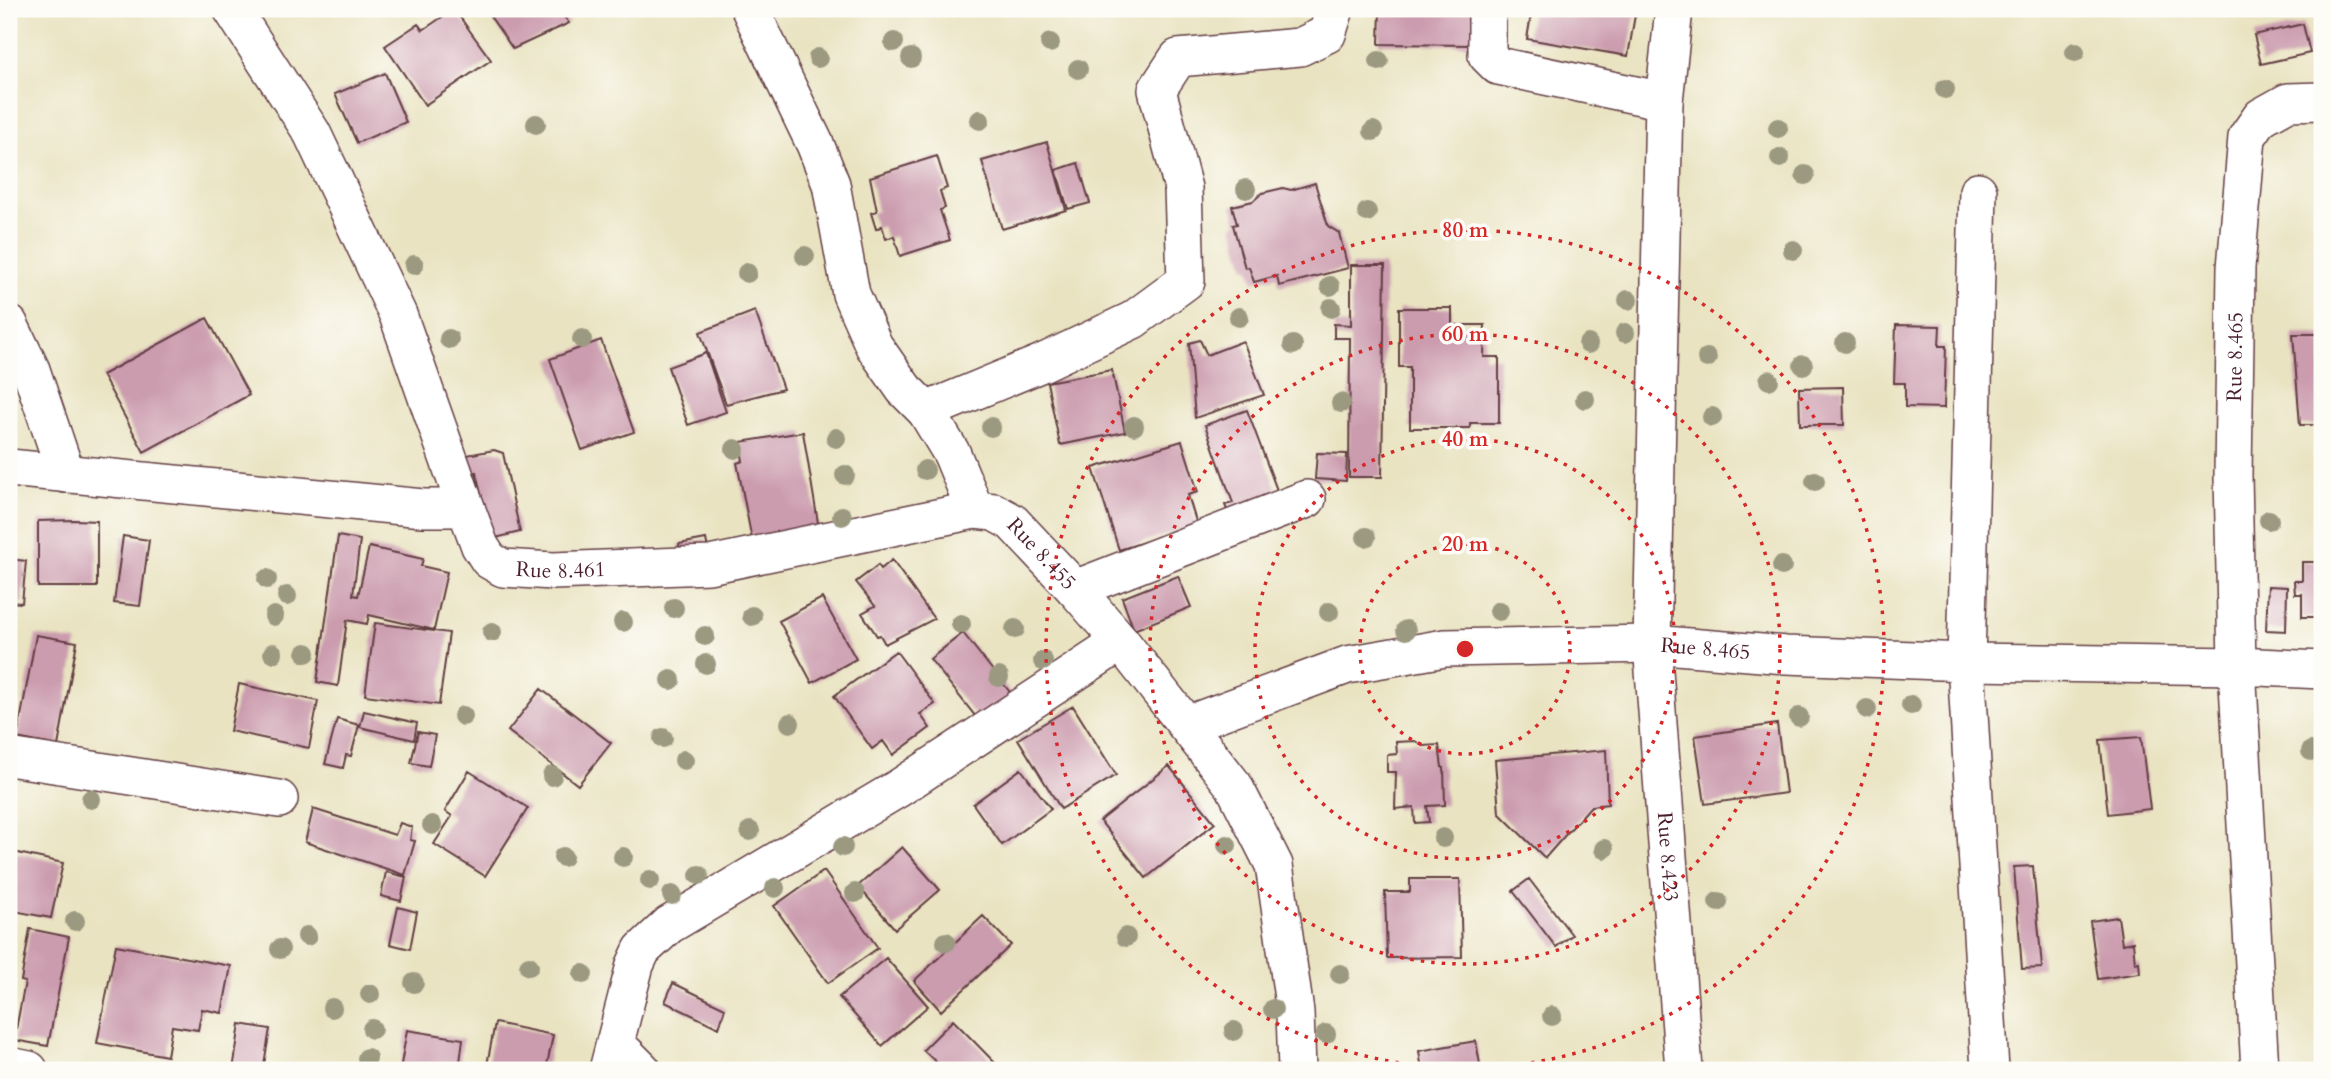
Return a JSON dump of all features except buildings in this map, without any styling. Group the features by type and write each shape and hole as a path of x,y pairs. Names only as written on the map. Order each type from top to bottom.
{"street":[{"name":"Rue 8.461","path":"232,9 312,133 398,315 480,547 489,560 503,568 553,571 709,565 975,510"},
{"path":"750,9 815,144 831,184 851,294 869,335 904,389 926,411 952,454 975,510"},
{"path":"926,411 1042,363 1133,320 1186,281 1183,188 1157,90 1178,58 1300,47 1326,34 1335,9"},
{"path":"1487,9 1487,55 1498,66 1664,101"},
{"name":"Rue 8.423","path":"1674,9 1664,101 1652,644 1684,1070"},
{"name":"Rue 8.465","path":"2237,666 2233,475 2236,268 2247,137 2261,117 2288,102 2322,101"},
{"path":"1978,191 1966,662 1990,1070"},
{"path":"9,324 31,370 66,474"},
{"path":"9,468 424,508 466,508"},
{"path":"1075,589 1307,499"},
{"name":"Rue 8.455","path":"975,510 994,512 1012,522 1075,589 1121,642 1234,786 1274,865 1295,1013 1297,1070"},
{"path":"642,1070 612,1057 639,958 652,939 669,925 899,788 1121,642"},
{"name":"Rue 8.465","path":"1186,725 1347,665 1445,648 1652,644 1786,655 1966,662 2322,670"},
{"path":"2237,666 2260,1070"},
{"path":"9,757 279,799"},
{"path":"9,1066 29,1070"}]}
